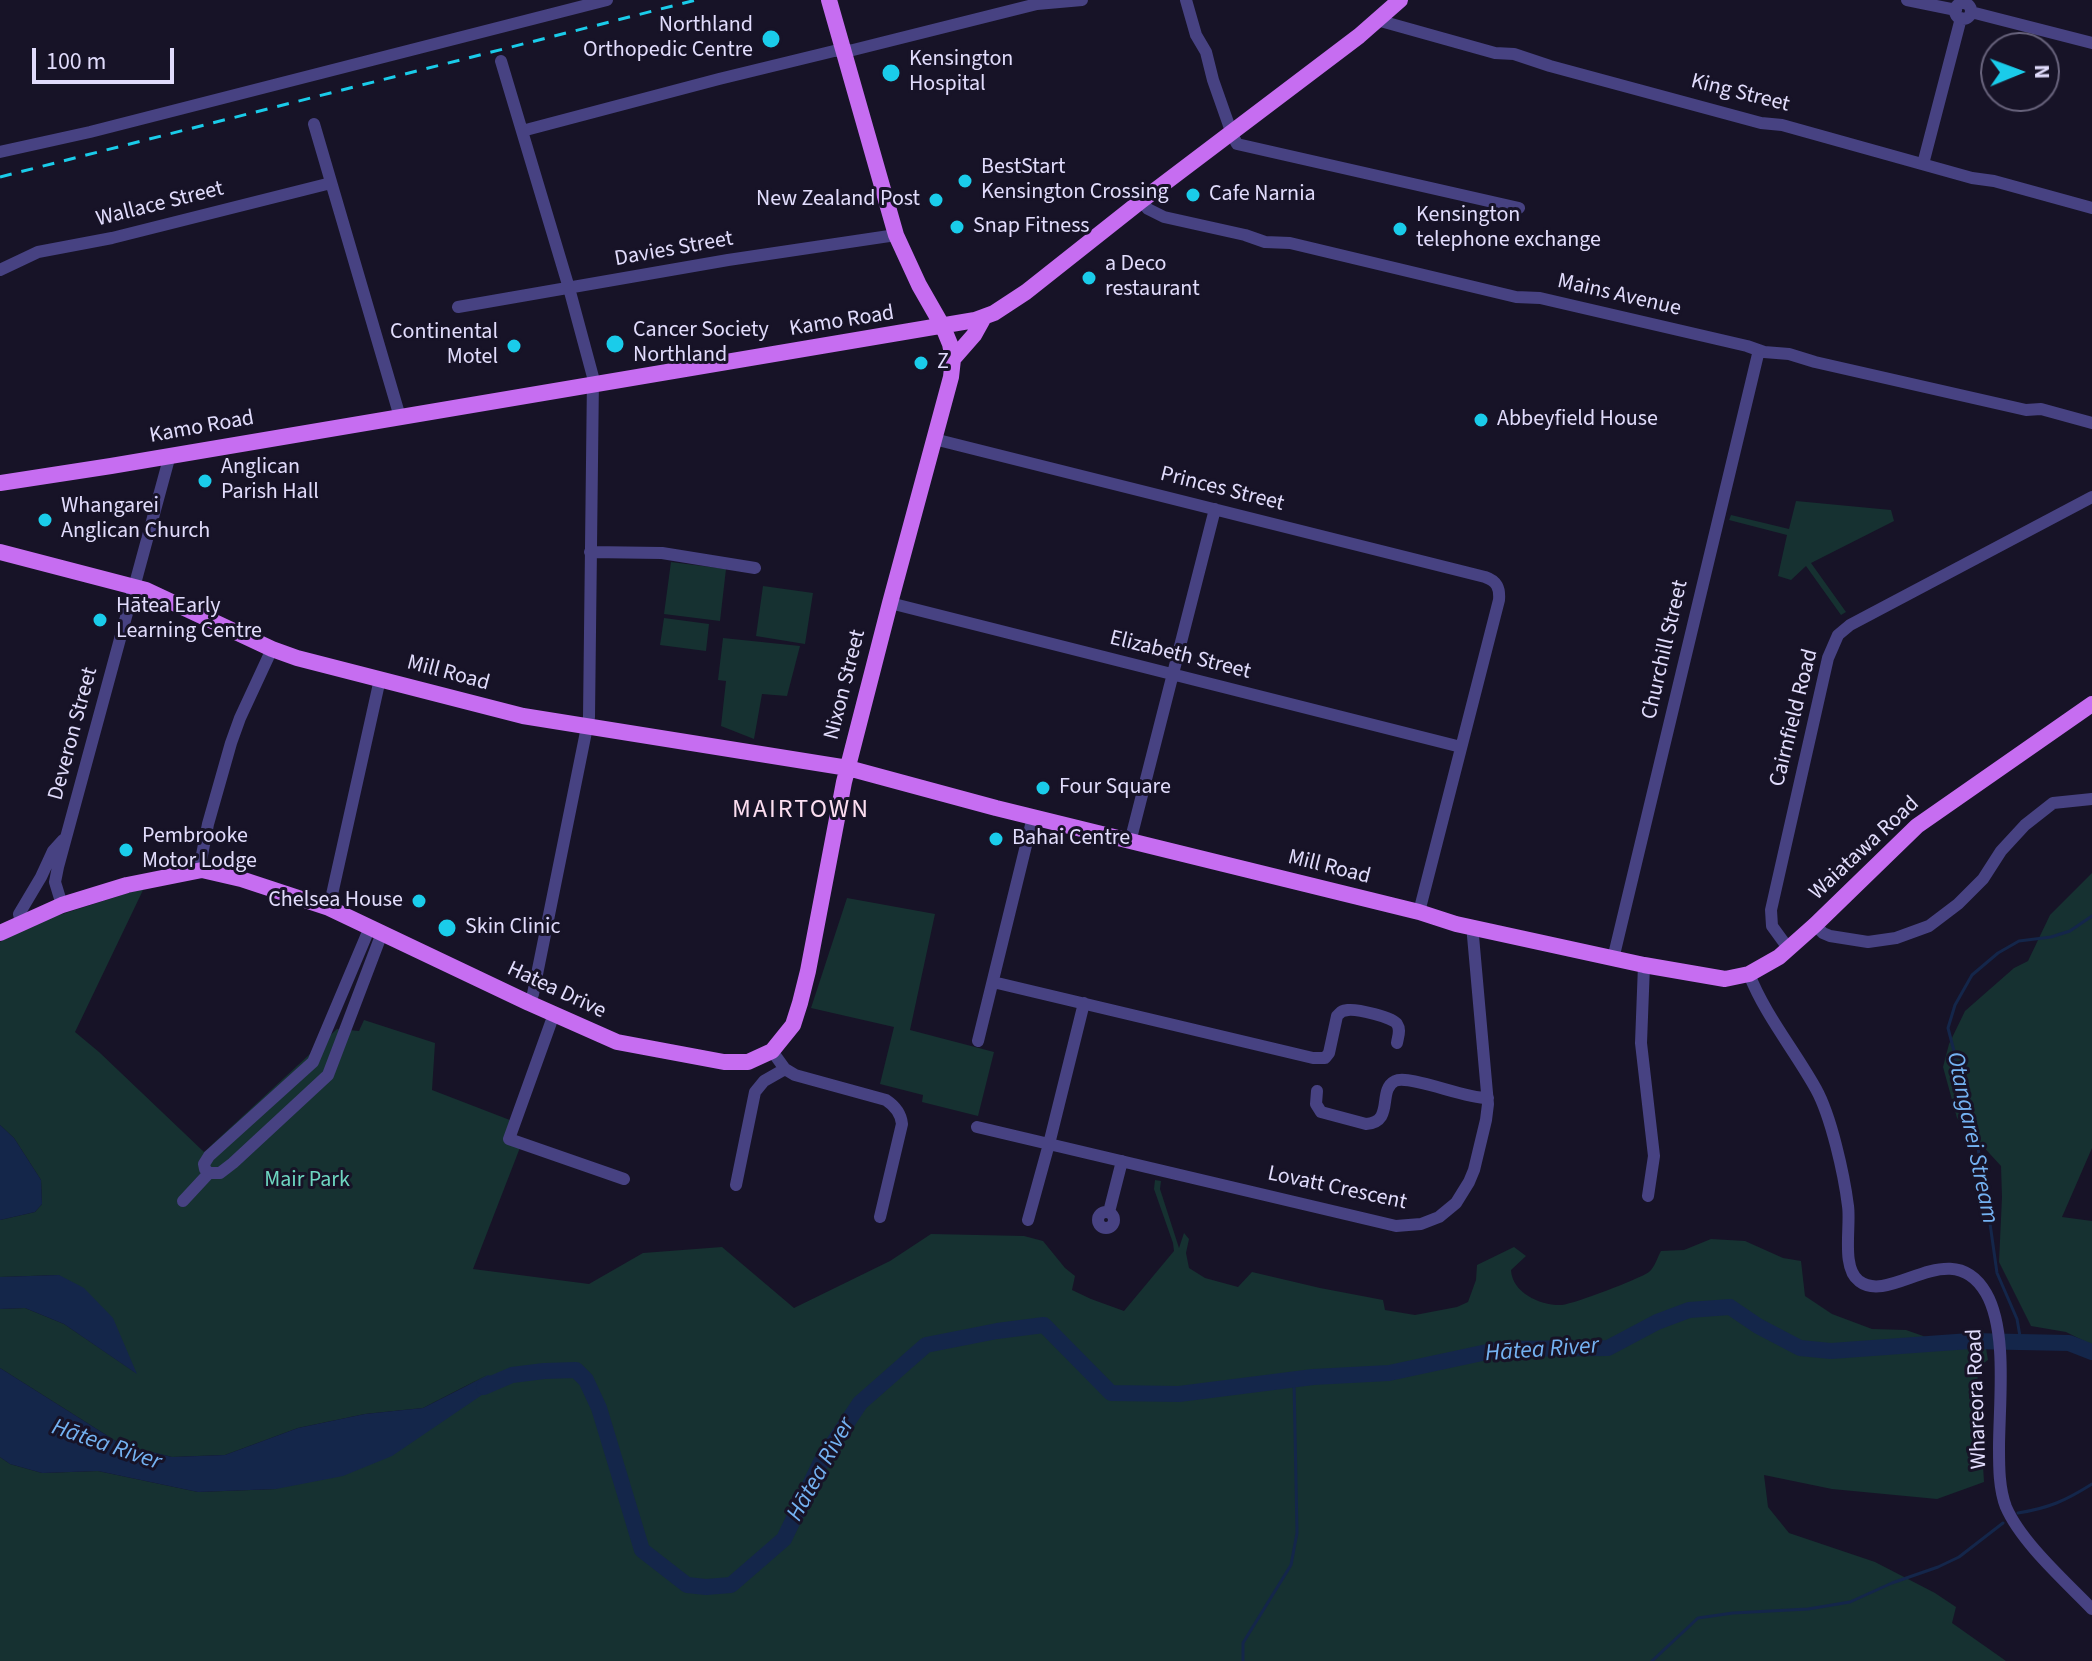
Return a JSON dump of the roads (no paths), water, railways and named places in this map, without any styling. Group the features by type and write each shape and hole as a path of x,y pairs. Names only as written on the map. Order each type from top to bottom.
{"main road":[{"name":"Nixon Street","path":"772,1051 793,1025 800,1003 848,768 951,377 953,359 943,327 896,235 829,0"},
{"name":"Kamo Road","path":"0,483 943,327 984,317 1026,292 1400,0"},
{"path":"953,359 974,335 984,317"},
{"name":"Mill Road","path":"0,552 135,586 272,649 523,716 848,768 1474,928 1613,959 1725,979 1749,974"},
{"name":"Waiatawa Road","path":"1749,974 1779,957 1917,826 2092,704"},
{"name":"Mill Road","path":"840,803 862,783 901,782"},
{"name":"Hatea Drive","path":"0,933 62,905 141,882 202,870 241,879 329,908 617,1042 713,1061 748,1062 772,1051"}],"street":[{"path":"0,152 105,129 581,3 607,0"},
{"path":"522,131 834,51 853,50 1037,4 1082,0"},
{"path":"1186,0 1232,134 1239,145 1519,208"},
{"path":"1907,0 1964,9 2092,43"},
{"path":"1923,164 1964,9"},
{"name":"King Street","path":"1377,20 2092,208"},
{"path":"501,61 569,288 591,366 593,385 589,717 529,1003"},
{"path":"314,124 400,417"},
{"name":"Wallace Street","path":"0,270 38,252 112,238 331,183"},
{"name":"Mains Avenue","path":"1141,201 1148,209 1164,217 1265,242 1290,243 1516,297 1540,298 1771,353 1789,354 2092,423"},
{"name":"Davies Street","path":"458,307 728,260 896,235"},
{"name":"Churchill Street","path":"1613,959 1759,350"},
{"name":"Princes Street","path":"934,439 1485,577 1497,584 1499,600 1461,747"},
{"name":"Deveron Street","path":"62,905 55,882 65,838 170,455"},
{"name":"Cairnfield Road","path":"1788,948 1771,923 1772,901 1828,658 1838,635 1850,625 2092,497"},
{"path":"1130,842 1215,509"},
{"path":"590,552 662,553 755,568"},
{"name":"Elizabeth Street","path":"890,603 1461,747"},
{"path":"202,870 208,824 231,743 272,649"},
{"path":"329,908 380,679"},
{"path":"1419,912 1461,747"},
{"path":"1815,925 1830,936 1868,942 1896,938 1929,926 1958,904 1983,879 2001,851 2025,825 2053,803 2092,799"},
{"path":"978,1041 1033,817"},
{"name":"Deveron Street","path":"21,923 19,914 53,851 65,838"},
{"name":"Lovatt Crescent","path":"977,1127 1396,1226 1421,1224 1439,1217 1463,1194 1474,1170 1486,1120 1488,1098 1474,928"},
{"path":"183,1201 209,1173 222,1172 328,1075 376,930"},
{"path":"209,1173 204,1164 209,1156 313,1062 376,930"},
{"path":"1644,965 1641,1043 1654,1156 1648,1196"},
{"name":"Whareora Road","path":"1749,974 1823,1103 1848,1204 1849,1261 1854,1276 1865,1284 1878,1286 1941,1269 1962,1271 1984,1290 1993,1308 2001,1366 1999,1458 2005,1503 2010,1516 2030,1543 2092,1609"},
{"path":"993,982 1313,1058 1325,1058 1329,1053 1337,1016 1349,1010 1393,1019 1399,1026 1397,1043"},
{"path":"1028,1220 1084,1003"},
{"path":"554,1014 509,1139 624,1179"},
{"path":"772,1051 785,1069 795,1075 886,1100 896,1108 902,1124 880,1217"},
{"path":"736,1185 755,1092 764,1081 785,1069"},
{"path":"1317,1091 1316,1104 1321,1112 1366,1124 1379,1120 1388,1088 1398,1080 1426,1084 1478,1099 1488,1098"},
{"path":"1109,1212 1122,1161"}],"water":[{"path":"0,1125 14,1138 41,1180 42,1204 35,1212 0,1220"},
{"path":"59,1275 84,1288 113,1318 137,1374 64,1324 25,1308 0,1309 0,1277"},
{"path":"0,1368 122,1445 172,1457 225,1455 298,1428 365,1414 423,1408 488,1375 504,1380 392,1456 343,1476 276,1489 198,1492 98,1471 42,1473 10,1464 0,1457"}],"waterway":[{"name":"Otangarei Stream","path":"2021,1342 2017,1319 1997,1273 1974,1128 1960,1107 1955,1055 1948,1028 1955,1005 1972,975 1998,953 2019,941 2070,931 2092,916"},
{"name":"Hātea River","path":"484,1387 512,1375 576,1370 586,1380 599,1408 642,1550 687,1585 706,1587 731,1585 784,1539 821,1462 860,1403 926,1345 997,1331 1044,1325 1111,1393 1179,1394 1313,1377 1389,1373 1501,1349 1608,1348 1657,1322 1689,1310 1730,1307 1800,1348 1831,1351 1970,1341 2069,1343 2092,1352"},
{"path":"1243,1661 1243,1643 1291,1565 1297,1533 1294,1380"},
{"path":"2018,1513 2056,1503 2092,1484"},
{"path":"1652,1661 1698,1618 1808,1609 1850,1602 1959,1557 2003,1523"}],"railway":[{"path":"0,177 696,0"}],"place":[{"name":"Northland Orthopedic Centre","path":"771,39"},
{"name":"Kensington Hospital","path":"891,73"},
{"name":"BestStart Kensington Crossing","path":"965,181"},
{"name":"Cafe Narnia","path":"1193,195"},
{"name":"New Zealand Post","path":"936,200"},
{"name":"Snap Fitness","path":"957,227"},
{"name":"Kensington telephone exchange","path":"1400,229"},
{"name":"a Deco restaurant","path":"1089,278"},
{"name":"Cancer Society Northland","path":"615,344"},
{"name":"Continental Motel","path":"514,346"},
{"name":"Z","path":"921,363"},
{"name":"Abbeyfield House","path":"1481,420"},
{"name":"Anglican Parish Hall","path":"205,481"},
{"name":"Whangarei Anglican Church","path":"45,520"},
{"name":"Hātea Early Learning Centre","path":"100,620"},
{"name":"Four Square","path":"1043,788"},
{"name":"Bahai Centre","path":"996,839"},
{"name":"Pembrooke Motor Lodge","path":"126,850"},
{"name":"Chelsea House","path":"419,901"},
{"name":"Skin Clinic","path":"447,928"}],"district":[{"name":"MAIRTOWN","path":"801,811"}],"park label":[{"name":"Mair Park","path":"307,1181"}]}
